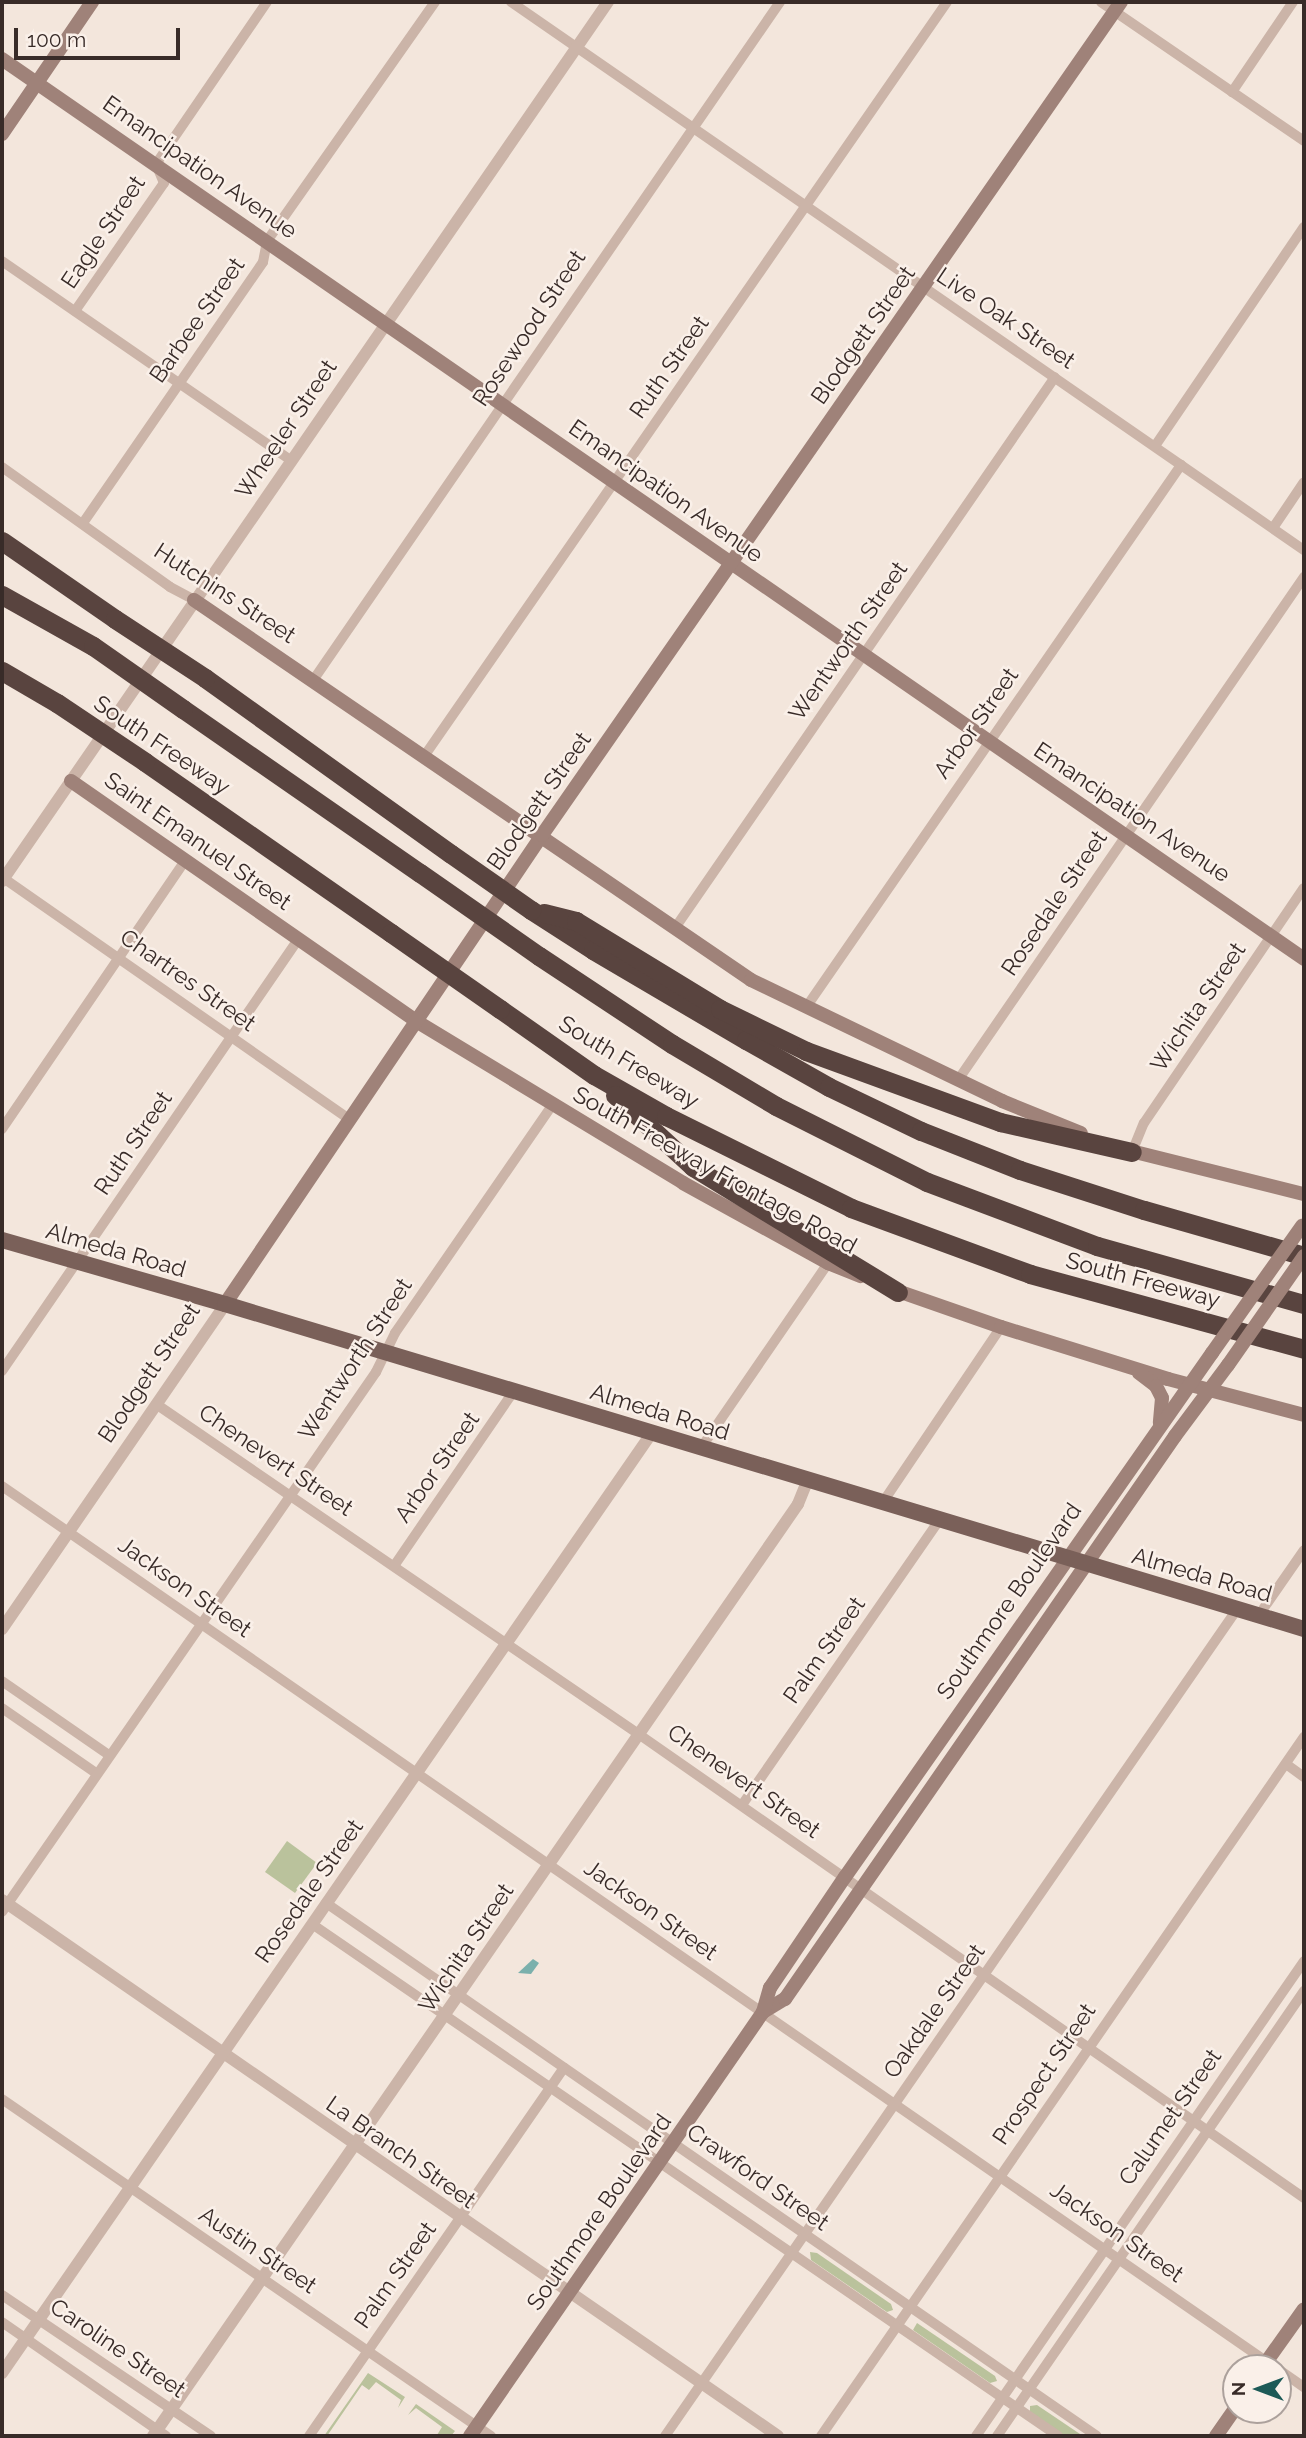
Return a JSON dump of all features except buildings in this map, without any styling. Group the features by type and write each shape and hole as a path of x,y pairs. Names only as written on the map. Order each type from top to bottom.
{"highway":[{"path":"2,541 85,600 205,678 531,909 572,927 720,1009 806,1051 1000,1122 1132,1152"},
{"path":"2,555 85,600"},
{"path":"2,595 93,646 540,956 672,1044 765,1099 927,1182 1097,1246 1304,1304"},
{"name":"South Freeway","path":"2,671 57,703 145,762 594,1075 666,1116 800,1183 927,1238 1030,1274 1304,1348"},
{"path":"572,927 829,1087 921,1130 1020,1170 1304,1256"},
{"path":"594,1075 693,1167 898,1292"}],"main road":[{"path":"2,134 92,2"},
{"name":"Blodgett Street","path":"225,1304 348,1118 542,835 1118,7"},
{"name":"Emancipation Avenue","path":"2,59 1304,959"},
{"name":"Hutchins Street","path":"194,600 425,755"},
{"path":"425,755 751,980 1048,1121 1132,1152 1304,1194"},
{"name":"Saint Emanuel Street","path":"71,781 299,938"},
{"name":"South Freeway Frontage Road","path":"299,938 416,1021 552,1105 683,1183 828,1263 898,1292 1001,1327 1190,1385 1304,1415"},
{"name":"Southmore Boulevard","path":"473,2431 674,2145 763,2012 770,1988 845,1877 1303,1224"},
{"name":"Almeda Road","path":"2,1240 225,1304 1304,1629"},
{"name":"Southmore Boulevard","path":"763,2012 785,1999 1304,1256"},
{"path":"1133,1368 1156,1386 1162,1398 1159,1426"},
{"path":"999,1655 1016,1667"},
{"path":"1278,2354 1304,2309"}],"street":[{"name":"Eagle Street","path":"75,311 164,183 156,164 268,2"},
{"name":"Barbee Street","path":"82,523 263,262 267,242 435,2"},
{"name":"Live Oak Street","path":"510,2 1304,550"},
{"name":"Wheeler Street","path":"2,879 608,2"},
{"name":"Rosewood Street","path":"314,679 780,2"},
{"name":"Ruth Street","path":"425,755 947,2"},
{"path":"1101,2 1118,7 1232,92 1304,141"},
{"path":"1232,92 1293,2"},
{"path":"1154,446 1304,228"},
{"path":"2,261 290,460"},
{"name":"Wentworth Street","path":"675,928 1055,377"},
{"name":"Arbor Street","path":"807,1006 1181,465"},
{"name":"Hutchins Street","path":"2,467 170,587 194,600"},
{"path":"1273,528 1304,482"},
{"name":"Rosedale Street","path":"958,1080 1304,577"},
{"path":"2,1129 185,861"},
{"name":"Chartres Street","path":"2,879 120,957 348,1118"},
{"name":"Wichita Street","path":"1132,1152 1144,1123 1304,888"},
{"name":"Ruth Street","path":"2,1371 299,938"},
{"name":"Wentworth Street","path":"4,1905 376,1371 384,1354 552,1105"},
{"path":"701,1448 828,1263"},
{"name":"Blodgett Street","path":"2,1629 225,1304"},
{"path":"883,1502 1001,1327"},
{"name":"Arbor Street","path":"394,1566 514,1391"},
{"name":"Chenevert Street","path":"156,1404 742,1805 1304,2198"},
{"name":"Rosedale Street","path":"2,2373 651,1434"},
{"name":"Wichita Street","path":"159,2434 171,2409 356,2146 637,1733 798,1504 808,1479"},
{"name":"Jackson Street","path":"2,1486 1253,2354"},
{"name":"Palm Street","path":"742,1805 940,1519"},
{"path":"1259,1615 1304,1550"},
{"name":"Oakdale Street","path":"665,2436 1238,1608"},
{"path":"2,1682 109,1755"},
{"path":"2,1708 96,1773"},
{"name":"Prospect Street","path":"821,2436 1304,1737"},
{"path":"1286,1764 1304,1777"},
{"name":"Crawford Street","path":"326,1903 1097,2436"},
{"name":"La Branch Street","path":"4,1905 778,2436"},
{"name":"Crawford Street","path":"312,1924 1058,2436"},
{"name":"Calumet Street","path":"976,2436 1304,1961"},
{"name":"Calumet Street","path":"997,2436 1304,1991"},
{"name":"Palm Street","path":"309,2436 564,2068"},
{"name":"Austin Street","path":"2,2099 262,2277 473,2431 491,2436"},
{"name":"Caroline Street","path":"2,2295 211,2436"},
{"name":"Caroline Street","path":"2,2322 159,2434"}],"green space":[{"path":"287,1841 317,1863 295,1893 265,1872"},
{"path":"810,2252 817,2253 891,2304 893,2310 887,2312 811,2260"},
{"path":"917,2323 995,2376 997,2381 990,2383 913,2330"},
{"path":"368,2373 405,2397 398,2408 401,2400 376,2382 369,2390 362,2385 327,2436 324,2436"},
{"path":"416,2404 455,2431 451,2436 437,2435 442,2427 416,2408 408,2415"},
{"path":"1037,2405 1083,2436 1065,2436 1030,2412 1030,2406"}],"water":[{"path":"533,1959 539,1963 531,1974 518,1973"}]}
